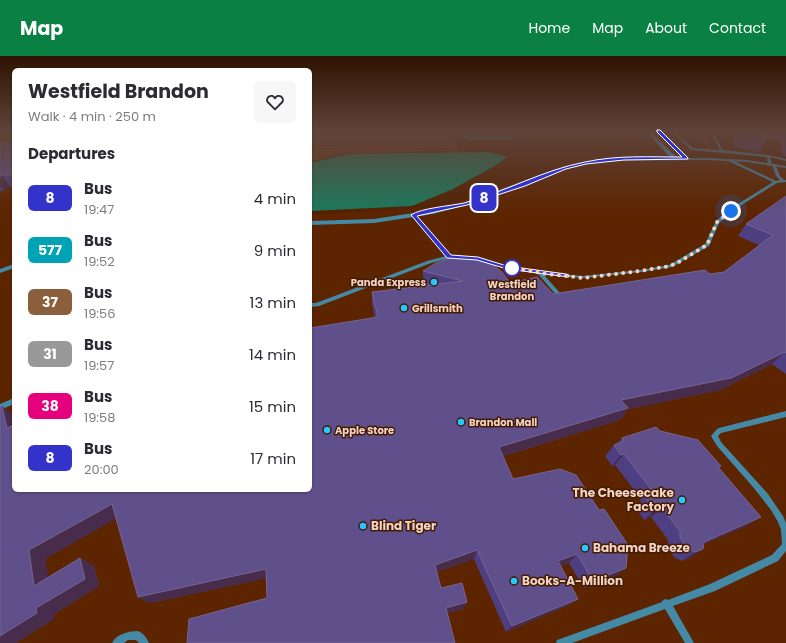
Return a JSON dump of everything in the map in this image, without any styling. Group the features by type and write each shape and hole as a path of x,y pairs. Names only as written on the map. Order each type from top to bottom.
{"street":[{"path":"312,223 374,221 413,215 465,204 523,185 564,168 616,159 651,158"},
{"path":"694,158 729,160 786,167"},
{"path":"0,271 12,267"}],"lane":[{"path":"769,158 778,176 785,181"},
{"path":"729,160 776,182"},
{"path":"312,305 327,301 429,262 449,257 478,259 507,267 540,273 595,277 640,271 677,263 707,245 717,222 722,217 776,182 785,181"},
{"path":"413,215 449,257"},
{"path":"540,273 560,296 571,294"},
{"path":"0,407 12,402"},
{"path":"560,643 666,603 712,588 775,558 786,545 785,530 777,514 714,436 719,431 786,414"},
{"path":"666,603 690,643"},
{"path":"116,643 127,636 138,635 144,643"}],"shaded area":[{"path":"0,158 12,158 12,492 312,492 312,215 440,207 565,165 655,159 696,158 763,161 786,167 786,643 0,643"},
{"path":"312,158 324,158 313,161"},
{"path":"329,158 505,158 453,189 412,206 312,211 312,163"}],"building":[{"path":"0,158 12,158 12,175 2,175 0,177"},
{"name":"Brandon Mall","path":"786,196 786,353 785,352 731,378 621,400 628,408 499,447 513,479 560,469 576,475 599,510 604,509 628,545 626,568 593,581 577,554 558,561 578,599 512,626 477,550 435,565 441,588 462,583 467,602 446,608 455,643 187,643 189,619 267,598 266,569 138,597 112,504 29,550 34,586 80,558 85,579 36,608 37,613 0,636 0,407 2,406 7,428 12,426 12,492 312,492 312,328 378,317 372,292 463,281 423,271 436,263 450,258 468,257 487,261 502,272 510,283 537,277 553,294 705,270 710,274 724,272 773,235 746,224"},
{"name":"The Cheesecake Factory","path":"656,427 660,431 698,440 721,466 718,467 761,517 704,542 703,549 695,552 687,548 680,538 680,531 662,508 655,510 645,497 653,494 650,490 651,489 624,454 621,455 614,445 624,441 622,438"}],"bus line":[{"name":"8","path":"566,276 507,267 470,257 449,257 413,215 433,212 465,204 523,185 564,168 602,160 662,158"}],"place":[{"name":"Westfield Brandon","path":"512,268"},
{"name":"Panda Express","path":"434,282"},
{"name":"Grillsmith","path":"404,308"},
{"name":"Brandon Mall","path":"461,422"},
{"name":"Apple Store","path":"327,430"},
{"name":"The Cheesecake Factory","path":"682,500"},
{"name":"Blind Tiger","path":"363,526"},
{"name":"Bahama Breeze","path":"585,548"},
{"name":"Books-A-Million","path":"514,581"}],"route":[{"path":"512,268 507,267 583,278 670,266 707,245 717,222 731,211"}]}
